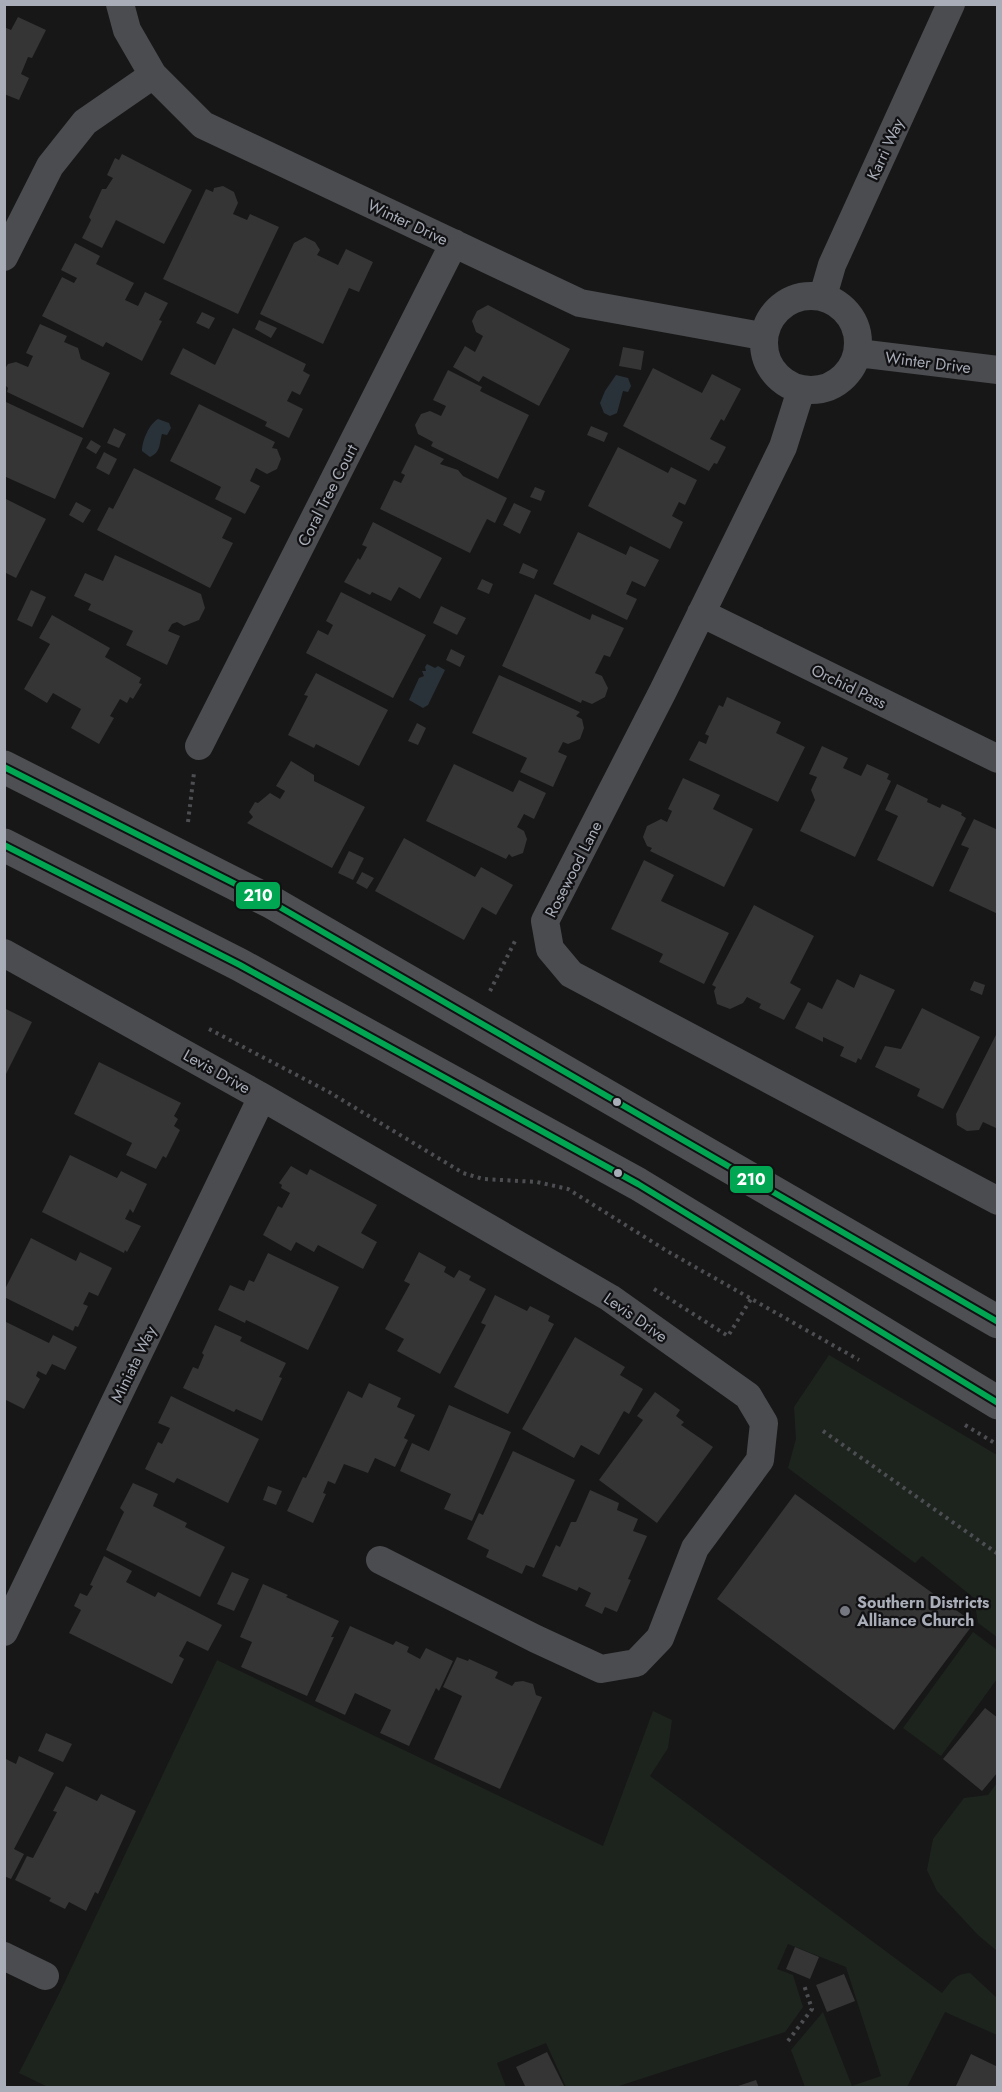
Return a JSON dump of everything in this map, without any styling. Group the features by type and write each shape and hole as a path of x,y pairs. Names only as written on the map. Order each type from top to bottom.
{"main road":[{"path":"4,767 271,902 998,1322"},
{"path":"4,845 240,965 638,1184 998,1403"}],"street":[{"name":"Winter Drive","path":"120,4 128,30 153,75 203,125 580,303 762,336"},
{"name":"Karri Way","path":"823,296 832,265 951,4"},
{"path":"4,257 50,166 85,122 153,75"},
{"name":"Coral Tree Court","path":"199,746 454,243"},
{"path":"802,295 823,296 847,310 858,332 858,353 846,376 826,388 801,390 780,380 766,363 762,336 775,310 802,295"},
{"name":"Winter Drive","path":"858,353 998,370"},
{"name":"Rosewood Lane","path":"801,390 783,447 545,921 550,949 571,974 998,1201"},
{"name":"Orchid Pass","path":"701,613 998,759"},
{"name":"Levis Drive","path":"4,952 262,1096 610,1298 748,1396 764,1423 760,1460 695,1548 660,1638 636,1663 600,1669 536,1640 380,1560"},
{"name":"Miniata Way","path":"4,1632 262,1096"},
{"path":"4,1956 45,1976"}],"path":[{"path":"187,826 199,746"},
{"path":"487,998 519,934"},
{"path":"208,1029 329,1092 463,1173 483,1179 537,1182 568,1189 667,1251 866,1364"},
{"path":"650,1286 728,1336 751,1299"},
{"path":"958,1420 998,1445"},
{"path":"824,1431 998,1554"},
{"path":"788,2041 812,2009 804,1985"}],"shaded area":[{"path":"616,375 628,378 631,386 628,392 623,391 617,413 610,416 604,413 600,403"},
{"path":"158,419 169,423 171,428 167,435 162,434 158,450 150,457 142,451 143,442 149,429"},
{"path":"427,664 445,670 428,705 423,708 409,700 419,678 424,676 422,671 426,671"},
{"path":"829,1355 997,1455 997,1637 978,1623 974,1598 922,1556 915,1563 788,1468 796,1439 794,1407"},
{"path":"973,1632 996,1649 997,1679 941,1756 903,1728"},
{"path":"217,1660 603,1846 653,1711 672,1720 668,1748 650,1776 942,1993 956,1977 970,1973 997,1998 997,2035 945,2012 907,2087 805,2087 791,2050 823,2012 852,2086 881,2076 846,1967 788,1944 777,1969 793,1975 803,2007 785,2032 616,2087 566,2087 546,2043 497,2063 506,2087 48,2087 19,2073 59,1994"},
{"path":"997,1783 997,1951 978,1935 937,1891 927,1870 933,1839 964,1798 988,1795"}],"building":[{"path":"18,17 46,30 32,58 28,57 21,74 29,78 19,100 4,94 4,27 11,30"},
{"path":"122,154 192,190 164,244 116,220 102,248 82,238 102,189 106,189 113,178 107,175 115,158 119,160"},
{"path":"223,186 234,192 238,203 233,214 247,220 250,214 279,227 238,314 163,279 206,189 213,192 214,188"},
{"path":"305,237 315,242 320,250 317,255 338,265 346,249 373,262 359,292 349,288 323,344 260,314 294,243"},
{"path":"75,243 100,256 96,264 134,283 125,300 138,306 145,292 168,303 159,320 162,321 142,361 106,342 103,347 42,316 62,277 74,283 77,278 61,270"},
{"path":"488,305 570,349 539,406 483,376 479,382 453,367 465,346 475,352 483,336 476,332 472,321 477,311"},
{"path":"202,312 215,318 209,329 196,323"},
{"path":"259,320 277,328 271,338 255,329"},
{"path":"40,324 67,336 64,342 78,348 81,359 110,373 83,428 7,392 8,388 4,384 4,370 8,364 16,362 28,367 33,356 26,353"},
{"path":"233,328 306,364 303,371 310,375 300,395 292,391 287,401 303,409 289,438 265,426 267,422 170,374 183,348 215,365"},
{"path":"623,347 644,351 641,370 619,366"},
{"path":"653,368 702,393 712,374 741,389 724,421 721,419 710,439 726,447 717,464 714,463 709,471 623,426"},
{"path":"448,370 482,387 480,391 529,415 498,479 431,446 433,442 418,434 415,425 421,414 430,411 441,416 446,406 433,400"},
{"path":"6,402 83,438 55,499 6,477 4,480"},
{"path":"199,404 275,442 272,448 277,449 281,459 277,469 267,474 256,468 250,481 260,486 245,514 215,499 221,487 170,461"},
{"path":"591,426 608,433 604,442 587,435"},
{"path":"114,428 126,434 119,448 107,443"},
{"path":"91,440 101,446 96,454 86,448"},
{"path":"415,445 444,459 440,464 458,470 463,476 507,498 495,523 487,519 470,553 380,509 394,480 401,483 405,475 401,473"},
{"path":"618,447 668,473 671,467 697,480 685,505 679,502 672,516 683,522 670,549 588,506"},
{"path":"104,452 117,459 109,475 96,468"},
{"path":"134,468 232,518 222,538 233,543 210,588 97,530 109,507 113,509"},
{"path":"535,487 545,491 541,501 530,497"},
{"path":"4,498 46,519 16,578 4,572"},
{"path":"76,502 91,510 83,523 69,515"},
{"path":"514,503 531,511 520,534 503,525"},
{"path":"373,522 442,558 420,599 399,587 391,601 372,592 370,595 344,582 367,547 362,545"},
{"path":"578,532 626,555 630,546 659,560 645,587 632,581 626,594 637,599 627,620 553,584"},
{"path":"115,555 201,594 205,608 199,620 184,626 177,622 172,624 168,631 180,636 167,665 126,645 133,631 88,610 91,604 74,596 85,573 103,581"},
{"path":"523,563 538,570 534,579 519,573"},
{"path":"482,579 493,584 489,594 477,589"},
{"path":"31,590 46,597 32,627 17,620"},
{"path":"341,592 426,635 393,698 306,653 318,630 328,635 333,625 326,621"},
{"path":"535,594 590,620 592,614 624,628 610,657 604,655 595,673 602,676 608,688 605,697 592,704 582,700 581,703 502,666"},
{"path":"441,606 466,618 457,635 433,623"},
{"path":"52,615 110,648 105,657 141,678 139,683 142,684 133,699 130,697 127,703 120,699 110,716 114,718 99,744 71,728 81,709 53,693 47,703 24,689 50,644 39,638"},
{"path":"451,649 465,656 460,667 446,660"},
{"path":"316,673 388,710 359,766 316,744 314,748 288,735 308,696 304,695"},
{"path":"499,675 580,712 576,716 582,719 584,728 580,739 568,744 563,742 558,752 567,756 553,787 520,772 527,758 472,733"},
{"path":"727,697 781,722 776,733 805,747 778,802 689,760 699,741 706,744 709,736 705,734 719,705 723,707"},
{"path":"417,723 426,728 418,745 408,741"},
{"path":"822,746 848,758 843,768 861,776 867,764 889,774 887,779 891,781 855,857 800,831 815,800 811,790 817,777 809,774"},
{"path":"291,761 314,775 314,781 365,807 332,868 247,823 253,817 249,812 255,802 258,803 270,793 280,799 285,791 276,786"},
{"path":"454,764 513,792 519,780 546,793 534,819 524,814 517,827 524,831 527,839 523,853 512,857 509,854 506,859 426,821"},
{"path":"683,778 720,795 713,809 753,829 724,887 650,851 652,848 647,846 643,837 647,826 661,819 667,822 672,811 668,809"},
{"path":"897,784 928,799 927,802 940,808 942,804 962,813 961,815 966,818 933,887 877,860 898,816 885,810"},
{"path":"974,819 998,830 998,914 949,891 969,848 961,845"},
{"path":"404,838 475,877 481,867 513,885 496,915 482,907 464,940 375,891"},
{"path":"349,851 364,858 353,880 338,873"},
{"path":"644,860 674,875 661,901 729,933 704,984 659,962 663,954 611,929"},
{"path":"362,872 374,878 367,889 356,883"},
{"path":"754,905 814,936 790,983 801,989 784,1020 759,1008 761,1004 747,997 743,1003 730,1009 717,1004 714,991 716,987 712,985"},
{"path":"860,974 895,990 861,1060 858,1058 856,1063 840,1056 844,1047 823,1037 823,1042 795,1028 808,1002 822,1009 837,979 854,988"},
{"path":"974,981 985,985 982,995 970,990"},
{"path":"4,1008 32,1022 4,1078"},
{"path":"922,1008 980,1037 943,1109 917,1096 920,1089 875,1067 885,1046 901,1049"},
{"path":"998,1031 998,1129 983,1122 979,1130 967,1131 957,1125 956,1114"},
{"path":"99,1062 181,1103 174,1116 178,1119 174,1126 180,1130 166,1158 163,1156 156,1169 126,1155 132,1143 74,1114"},
{"path":"70,1155 117,1178 121,1171 147,1184 133,1213 130,1209 125,1219 141,1226 127,1252 125,1250 124,1253 42,1212"},
{"path":"291,1166 307,1175 310,1169 377,1205 361,1233 377,1242 363,1269 318,1245 314,1252 296,1242 291,1251 263,1235 278,1206 282,1208 290,1193 281,1188 282,1185 279,1183"},
{"path":"31,1238 76,1261 80,1252 112,1268 98,1296 89,1292 83,1304 88,1306 78,1327 75,1326 73,1331 4,1297 4,1291"},
{"path":"419,1252 446,1267 444,1272 454,1278 459,1270 471,1276 469,1280 486,1289 440,1374 397,1351 404,1339 385,1329 410,1284 404,1281"},
{"path":"268,1253 339,1287 308,1350 246,1320 245,1323 218,1310 230,1285 244,1291 249,1280 254,1282"},
{"path":"495,1295 527,1311 530,1306 550,1316 548,1321 554,1324 508,1414 454,1387 486,1325 481,1323"},
{"path":"4,1321 49,1343 53,1335 77,1347 65,1370 52,1364 46,1375 38,1371 36,1376 40,1379 24,1409 4,1399"},
{"path":"215,1325 242,1337 240,1341 286,1363 279,1377 282,1378 262,1421 236,1409 234,1412 183,1388 193,1367 198,1369 204,1355 202,1353"},
{"path":"575,1337 625,1367 620,1375 643,1389 629,1414 624,1411 599,1455 581,1445 574,1458 522,1429"},
{"path":"369,1383 401,1398 397,1407 415,1415 404,1438 408,1440 395,1467 375,1458 368,1473 344,1464 335,1484 328,1481 323,1493 326,1494 313,1523 287,1511 303,1477 306,1478 348,1391 362,1398"},
{"path":"655,1392 680,1410 676,1416 684,1422 681,1425 713,1447 657,1523 599,1480 643,1420 637,1416"},
{"path":"171,1396 259,1439 228,1503 177,1478 174,1483 145,1469 158,1442 162,1444 170,1428 158,1423"},
{"path":"449,1405 511,1432 472,1521 444,1509 451,1494 400,1471 412,1443 429,1451"},
{"path":"513,1451 575,1480 534,1568 526,1565 522,1574 486,1557 489,1550 467,1539 479,1513 483,1515"},
{"path":"133,1483 158,1494 153,1506 187,1523 185,1527 225,1547 200,1597 106,1550 124,1512 120,1508"},
{"path":"268,1486 282,1491 276,1505 263,1500"},
{"path":"590,1490 619,1503 617,1510 638,1519 633,1531 647,1536 628,1579 631,1580 617,1612 605,1607 602,1614 585,1606 591,1593 579,1587 577,1591 542,1576 556,1545 560,1547 571,1522 576,1522"},
{"name":"Southern Districts Alliance Church","path":"795,1494 974,1623 894,1730 717,1599"},
{"path":"104,1556 132,1571 126,1582 155,1597 158,1592 222,1625 208,1651 187,1641 179,1656 184,1659 172,1684 69,1633 81,1610 74,1606 80,1593 87,1596 93,1586 90,1585"},
{"path":"232,1572 249,1579 234,1611 217,1604"},
{"path":"263,1584 339,1621 307,1696 241,1667 252,1642 240,1637"},
{"path":"350,1626 393,1645 396,1641 409,1647 407,1652 420,1659 426,1648 453,1661 439,1691 436,1688 409,1746 380,1733 391,1710 355,1693 345,1715 315,1701"},
{"path":"457,1657 468,1661 469,1659 498,1672 495,1678 512,1686 515,1682 523,1681 533,1684 536,1695 542,1697 500,1789 434,1759 462,1696 443,1687"},
{"path":"985,1708 998,1718 998,1772 982,1791 943,1759"},
{"path":"46,1733 72,1744 63,1762 38,1751"},
{"path":"19,1756 54,1773 14,1849 24,1854 11,1879 4,1876 4,1758 16,1764"},
{"path":"66,1786 97,1801 101,1794 136,1811 98,1894 95,1892 86,1911 69,1902 65,1909 49,1901 51,1898 15,1880 27,1856 33,1858 57,1812 53,1811"},
{"path":"795,1947 819,1957 810,1979 786,1969"},
{"path":"844,1974 855,2001 827,2012 816,1985"},
{"path":"547,2052 565,2088 526,2088 516,2067"},
{"path":"971,2054 998,2067 998,2088 955,2088"},
{"path":"756,2080 759,2088 735,2088 735,2087"}],"transit line":[{"name":"210","path":"4,767 271,902 998,1322"},
{"name":"210","path":"4,845 240,965 638,1184 998,1403"}],"place":[{"name":"Southern Districts Alliance Church","path":"845,1611"}]}
